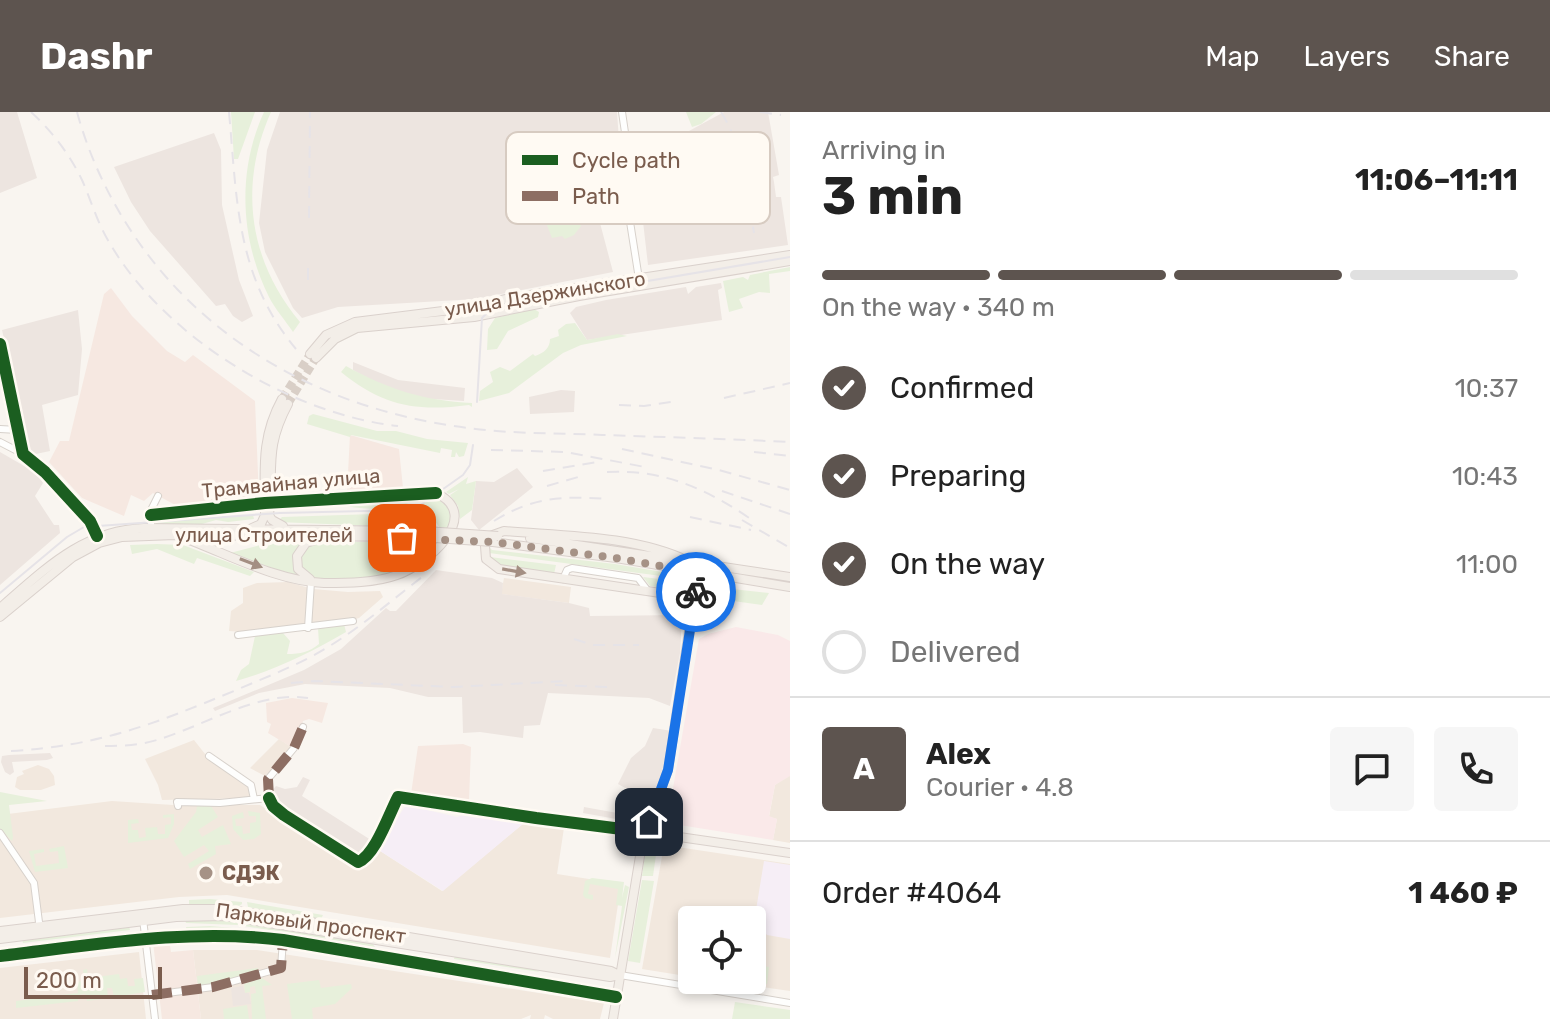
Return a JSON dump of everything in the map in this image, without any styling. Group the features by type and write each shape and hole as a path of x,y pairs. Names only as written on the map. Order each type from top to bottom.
{"main road":[{"name":"улица Дзержинского","path":"639,283 790,255"},
{"name":"улица Дзержинского","path":"313,356 330,332 355,322 790,261"},
{"path":"268,503 266,439 271,420 285,402"},
{"path":"175,535 294,579 322,583 393,576 424,560 454,525 450,504 436,493"},
{"name":"Трамвайная улица","path":"250,528 263,521 268,503"},
{"name":"Трамвайная улица","path":"268,503 272,520 291,529"},
{"name":"улица Строителей","path":"0,608 64,554 122,530 151,528 291,529 552,541 688,561 702,569 790,587"},
{"path":"688,561 653,548 548,534 504,531 486,541 486,559 499,569 694,598"},
{"name":"улица Строителей","path":"0,617 63,564 98,540 175,535 410,537 423,534"},
{"path":"322,583 306,578 297,567 297,554 306,543 319,539 410,537"},
{"name":"улица Строителей","path":"495,539 616,558 790,577"},
{"path":"613,1019 645,832 668,770 694,598 702,569"},
{"path":"645,832 790,853"},
{"name":"Парковый проспект","path":"0,939 40,930 183,909 244,911 570,964 619,975"},
{"name":"Парковый проспект","path":"0,931 40,930"}],"street":[{"path":"622,112 625,132"},
{"path":"630,224 639,283"},
{"path":"0,344 23,454"},
{"path":"0,429 18,430"},
{"path":"0,442 23,454 45,472 90,521 98,540"},
{"name":"Трамвайная улица","path":"151,515 268,503 436,493"},
{"path":"151,528 151,515 158,496"},
{"path":"308,628 311,582"},
{"path":"238,635 353,621"},
{"path":"303,727 294,748 268,779 269,798 284,815 358,862 365,860 372,849 398,797 645,832"},
{"path":"209,756 251,785 254,799"},
{"path":"178,806 177,802 220,803 269,798"},
{"path":"0,833 34,883 40,930"},
{"path":"143,917 155,1019"},
{"path":"0,956 145,939 231,934 283,940 616,997"},
{"path":"152,995 213,987 281,968 283,940"},
{"name":"Парковый проспект","path":"619,975 790,1003"}],"shaded area":[{"path":"0,112 17,112 37,178 0,193"},
{"path":"280,112 617,112 618,132 506,132 506,224 600,224 613,272 476,299 338,307 302,318 293,308 265,252 259,223 267,150"},
{"path":"724,112 768,112 779,175 773,177 776,197 781,197 788,245 648,265 643,224 770,224 770,132 689,131"},
{"path":"214,133 221,150 222,205 239,280 253,316 242,322 233,316 225,304 216,306 150,231 114,167"},
{"path":"721,283 722,288 718,290 722,320 587,340 570,313 576,307 606,300 686,287 688,294 696,287"},
{"path":"111,288 132,316 167,351 185,362 193,355 255,401 259,499 179,507 153,493 144,501 131,495 124,516 82,498 49,462 60,441 69,441 104,294"},
{"path":"78,310 82,349 78,395 42,405 50,451 31,455 2,330"},
{"path":"353,362 398,380 465,388 464,401 402,397 353,370"},
{"path":"561,390 575,391 574,412 530,414 529,397"},
{"path":"350,435 399,449 403,488 347,492"},
{"path":"0,452 38,474 43,483 35,496 54,525 59,525 60,533 0,585"},
{"path":"517,468 533,487 479,530 471,520 476,481 494,482"},
{"path":"436,570 492,578 503,583 502,594 589,608 590,616 682,615 680,653 670,706 649,698 548,693 540,725 524,726 523,738 480,732 463,733 462,697 428,697 390,688 305,684 259,693 215,711 213,708 304,670 341,649 386,608 396,611"},
{"path":"504,578 571,587 569,603 501,594"},
{"path":"288,582 313,589 380,591 383,597 359,618 352,620 256,633 229,631 231,611 243,603 243,588 257,583"},
{"path":"736,627 778,635 790,641 790,776 775,785 769,816 777,819 773,840 667,823 699,639"},
{"path":"292,698 328,703 322,723 309,719 303,721 293,748 268,733 271,724 267,722 266,703"},
{"path":"653,728 672,731 654,804 618,784 631,758 645,746"},
{"path":"279,739 291,747 265,776 250,768"},
{"path":"194,740 209,759 251,787 251,798 162,800 145,759"},
{"path":"463,744 471,747 469,801 411,794 418,746"},
{"path":"50,753 53,758 47,760 12,762 14,772 10,775 5,772 1,762 2,756"},
{"path":"38,765 49,769 55,785 41,790 20,790 15,787 17,777 24,774 22,771"},
{"path":"790,776 790,843 773,840 777,819 769,817 775,785"},
{"path":"303,777 310,780 302,796 374,842 366,855 360,857 271,798 276,786 285,789 297,787"},
{"path":"112,801 260,805 361,870 377,849 442,891 524,823 564,828 557,874 621,884 610,958 227,895 179,897 0,918 0,815"},
{"path":"406,805 457,817 466,814 524,823 443,891 377,849"},
{"path":"584,807 634,816 633,822 583,813"},
{"path":"664,845 790,864 790,991 766,987 766,906 678,906 678,975 642,969"},
{"path":"764,861 790,865 790,939 767,935 766,906 757,906"},
{"path":"169,940 171,952 193,950 201,1019 162,1019 153,942"},
{"path":"193,950 257,950 604,1003 600,1019 553,1019 545,1015 544,1019 530,1019 531,1015 521,1019 201,1019"},
{"path":"139,952 146,1019 0,1019 0,968"},
{"path":"243,986 245,993 249,993 251,1004 233,1006 231,988"}],"green space":[{"path":"231,112 255,112 238,159 234,159"},
{"path":"264,112 271,112 254,167 254,222 269,274 300,322 293,332 269,297 259,275 248,229 246,181 249,158"},
{"path":"686,112 716,112 692,127"},
{"path":"547,225 581,226 574,235 565,239 562,236 552,238"},
{"path":"790,267 790,271 769,274 770,293 759,292 739,299 743,308 729,312 723,281 743,277 748,280 750,275"},
{"path":"534,309 539,312 538,317 508,331 497,349 487,350 488,329 495,318"},
{"path":"575,323 587,340 618,334 627,336 581,345 563,353 509,393 479,401 480,391 493,382 490,372 500,367 510,371 533,354 535,356 548,348 550,339 559,336 558,330 566,324"},
{"path":"346,366 407,392 438,400 472,403 472,407 433,408 401,404 356,383 341,372"},
{"path":"313,414 377,431 396,431 427,439 468,443 464,456 459,457 456,452 455,457 451,457 452,450 441,448 440,453 350,437 307,424 309,416"},
{"path":"468,477 466,484 476,481 472,510 460,519 458,506 450,495 459,489 449,494 446,492"},
{"path":"423,496 386,508 347,506 365,505 367,500"},
{"path":"434,498 449,509 450,524 444,535 425,555 411,564 397,571 366,578 315,579 298,565 302,549 316,542 417,542 420,554 433,544 440,528 434,520 429,521 428,528 277,522 282,517 404,513"},
{"path":"253,515 254,519 216,520 202,524 156,524 153,521"},
{"path":"269,540 308,540 299,547 303,579 230,553 268,543"},
{"path":"130,545 183,545 254,572 250,576 197,558 194,564 157,549 132,554"},
{"path":"489,547 492,550 615,564 687,576 691,580 489,553"},
{"path":"490,557 556,565 554,574 501,566"},
{"path":"643,577 684,582 683,591 650,586"},
{"path":"714,587 769,593 762,605 712,598"},
{"path":"344,624 346,632 319,647 236,681 241,670 249,664 255,636 283,633 290,641 287,654 296,654 319,644 318,628"},
{"path":"0,792 47,801 9,805 12,841 0,829"},
{"path":"197,806 211,806 218,817 198,830 202,837 223,825 231,844 215,846 216,854 190,869 188,864 209,851 204,845 184,857 174,841 196,812"},
{"path":"248,811 260,813 261,834 254,839 243,840 233,829 232,816 243,812 244,818 235,819 236,826 242,826 243,834 250,833 250,823 256,822 256,816 249,816"},
{"path":"174,814 174,824 168,838 128,843 128,820 138,819 139,823 131,824 132,830 138,830 139,838 146,837 145,828 157,827 158,834 165,834 165,825 171,824 171,817 163,818 163,815"},
{"path":"647,840 658,841 653,876 642,876"},
{"path":"64,846 68,868 35,872 29,851 44,849 44,852 34,854 36,866 59,863 58,851 50,852 49,849"},
{"path":"592,878 624,882 622,898 625,885 629,887 615,958 622,906 616,905 618,889 590,884 588,894 593,895 593,900 585,898 585,881"},
{"path":"642,880 654,881 640,963 628,961"},
{"path":"210,899 242,904 189,904 189,900"},
{"path":"247,902 323,915 321,919 253,908 248,907"},
{"path":"209,919 371,942 375,947 238,925 186,923 185,920"},
{"path":"129,926 130,930 23,943 22,939"},
{"path":"186,927 256,930 257,935 187,932"},
{"path":"127,934 127,938 0,953 0,949"},
{"path":"455,955 532,968 540,972 454,959"},
{"path":"452,962 517,973 516,977 452,967"},
{"path":"258,968 258,971 230,981 198,986 197,976"},
{"path":"87,969 88,978 119,974 120,979 127,978 128,986 135,986 134,979 143,978 145,992 114,997 112,988 107,988 108,998 87,1001 84,989 85,994 78,995 78,1001 16,1008 16,1001 78,993 77,982 83,981 85,987 83,970"},
{"path":"532,975 606,987 605,992 531,980"},
{"path":"262,978 272,985 262,986 266,1019 252,1019 251,994 256,993 255,986 245,993 244,984"},
{"path":"319,980 321,988 351,984 352,988 335,1004 312,1008 313,1019 292,1019 287,984"},
{"path":"735,1002 790,1010 790,1019 732,1019"},
{"path":"247,1005 249,1019 224,1019 223,1009"}],"tunnel":[{"path":"282,399 310,354"},
{"path":"288,404 316,358"}],"tram line":[{"path":"477,402 482,318 493,307 790,257"},
{"path":"0,593 67,537 84,527 280,513 407,510 419,506 463,475 470,465 473,445"}],"railway":[{"path":"31,112 53,135 72,162 109,242 133,277 162,309 196,339 274,388 315,406 357,419 398,426"},
{"path":"77,112 104,184 130,230 161,271 210,320 244,346 319,388 400,415 486,430 790,442"},
{"path":"229,112 238,207 251,266 276,322 296,349"},
{"path":"309,218 310,112"},
{"path":"721,112 732,132"},
{"path":"760,112 781,115"},
{"path":"753,224 754,233"},
{"path":"308,260 308,280"},
{"path":"724,398 790,383"},
{"path":"619,405 644,406 671,402"},
{"path":"622,449 719,470 790,490"},
{"path":"491,450 566,452 645,467"},
{"path":"754,452 790,456"},
{"path":"543,471 598,462"},
{"path":"607,472 648,474 686,484 721,500 755,522"},
{"path":"547,486 585,475"},
{"path":"722,491 790,514"},
{"path":"494,521 536,502 609,499"},
{"path":"690,517 751,530"},
{"path":"742,520 790,548"},
{"path":"11,751 72,744 126,732 270,676 306,660 341,639 426,574"},
{"path":"574,639 593,645 639,645"},
{"path":"291,683 315,681 453,687 567,681"},
{"path":"555,685 608,687"},
{"path":"105,746 153,741 271,699 308,698"}],"marked path":[{"path":"269,798 268,779 294,748 303,727"},
{"path":"152,995 213,987 281,968 283,940"}],"cycle path":[{"path":"0,344 23,454 45,472 90,521 97,536"},
{"path":"151,515 265,503 436,493"},
{"path":"269,798 284,815 358,862 376,843 398,797 645,832"},
{"path":"0,956 141,939 247,937 283,940 616,997"}],"way so far":[{"path":"402,538 493,542 700,573 696,592"}],"place":[{"name":"СДЭК","path":"206,873"}],"route":[{"path":"649,822 668,770 696,592"}]}
